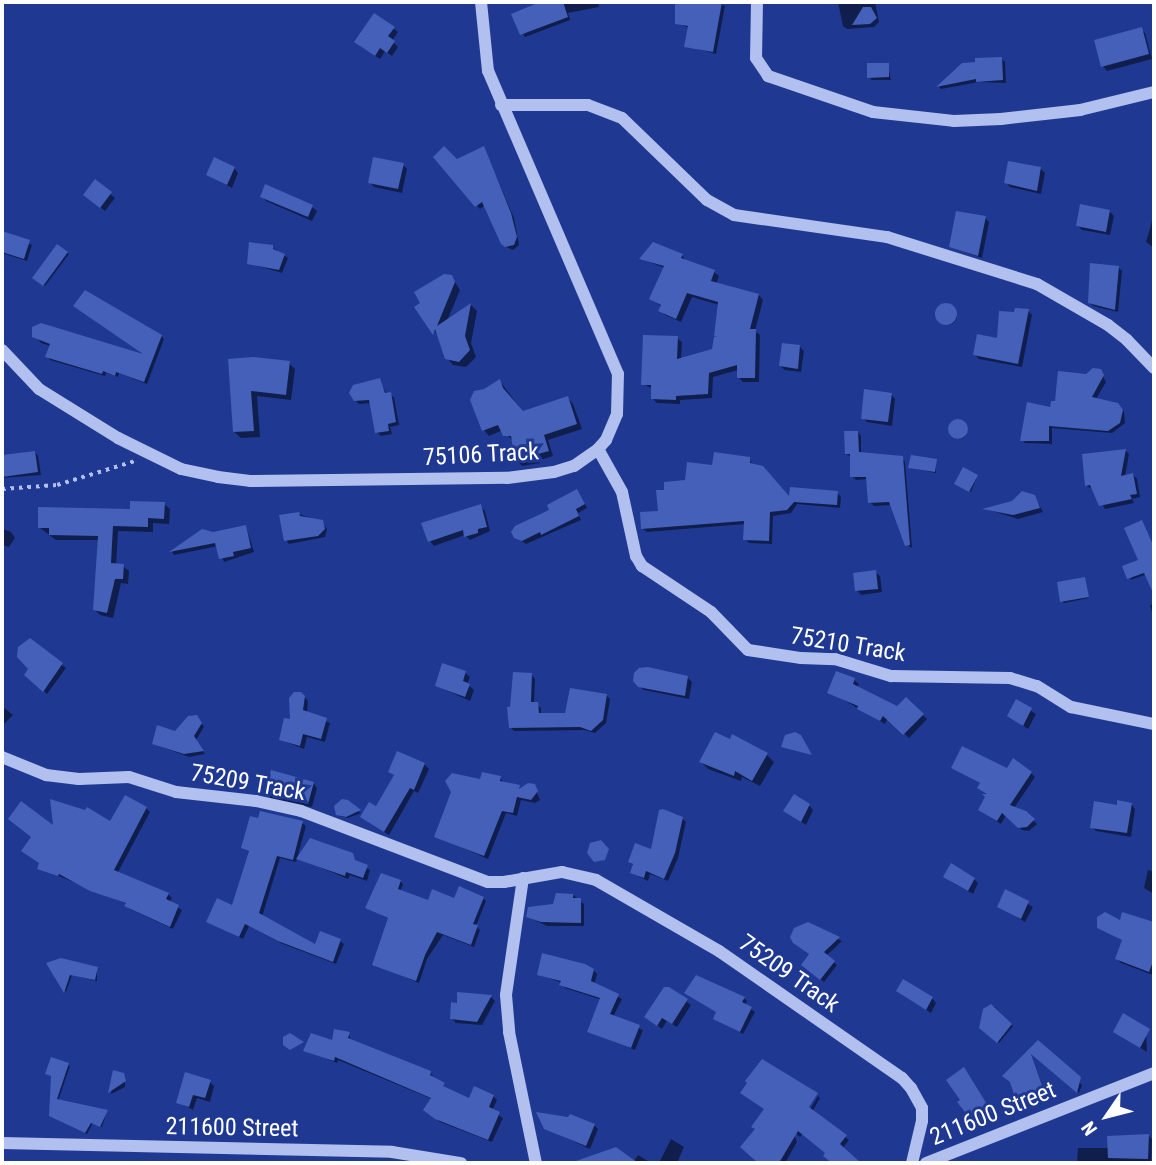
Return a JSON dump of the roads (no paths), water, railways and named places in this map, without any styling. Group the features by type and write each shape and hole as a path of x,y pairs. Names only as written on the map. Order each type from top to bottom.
{"street":[{"name":"75106 Track","path":"2,350 40,389 149,456 181,469 250,481 507,478 554,472 574,466 598,449 606,440 617,414 618,374 488,71 481,2"},
{"path":"757,2 756,58 768,76 873,112 954,121 1001,119 1080,110 1154,92"},
{"path":"501,105 588,105 622,118 707,200 733,215 887,237 1037,284 1108,325 1154,369"},
{"name":"75210 Track","path":"598,449 622,492 636,556 642,566 711,612 748,650 801,658 835,659 891,676 1010,678 1037,686 1071,707 1103,716 1154,724"},
{"name":"75209 Track","path":"2,757 46,775 79,779 129,777 176,792 256,801 302,811 470,877 504,882 562,872 596,880 719,951 902,1078 922,1108 922,1121 912,1163"},
{"path":"523,878 506,995 518,1080 536,1163"},
{"name":"211600 Street","path":"926,1163 1154,1073"},
{"name":"211600 Street","path":"2,1143 392,1152 461,1163"}]}
